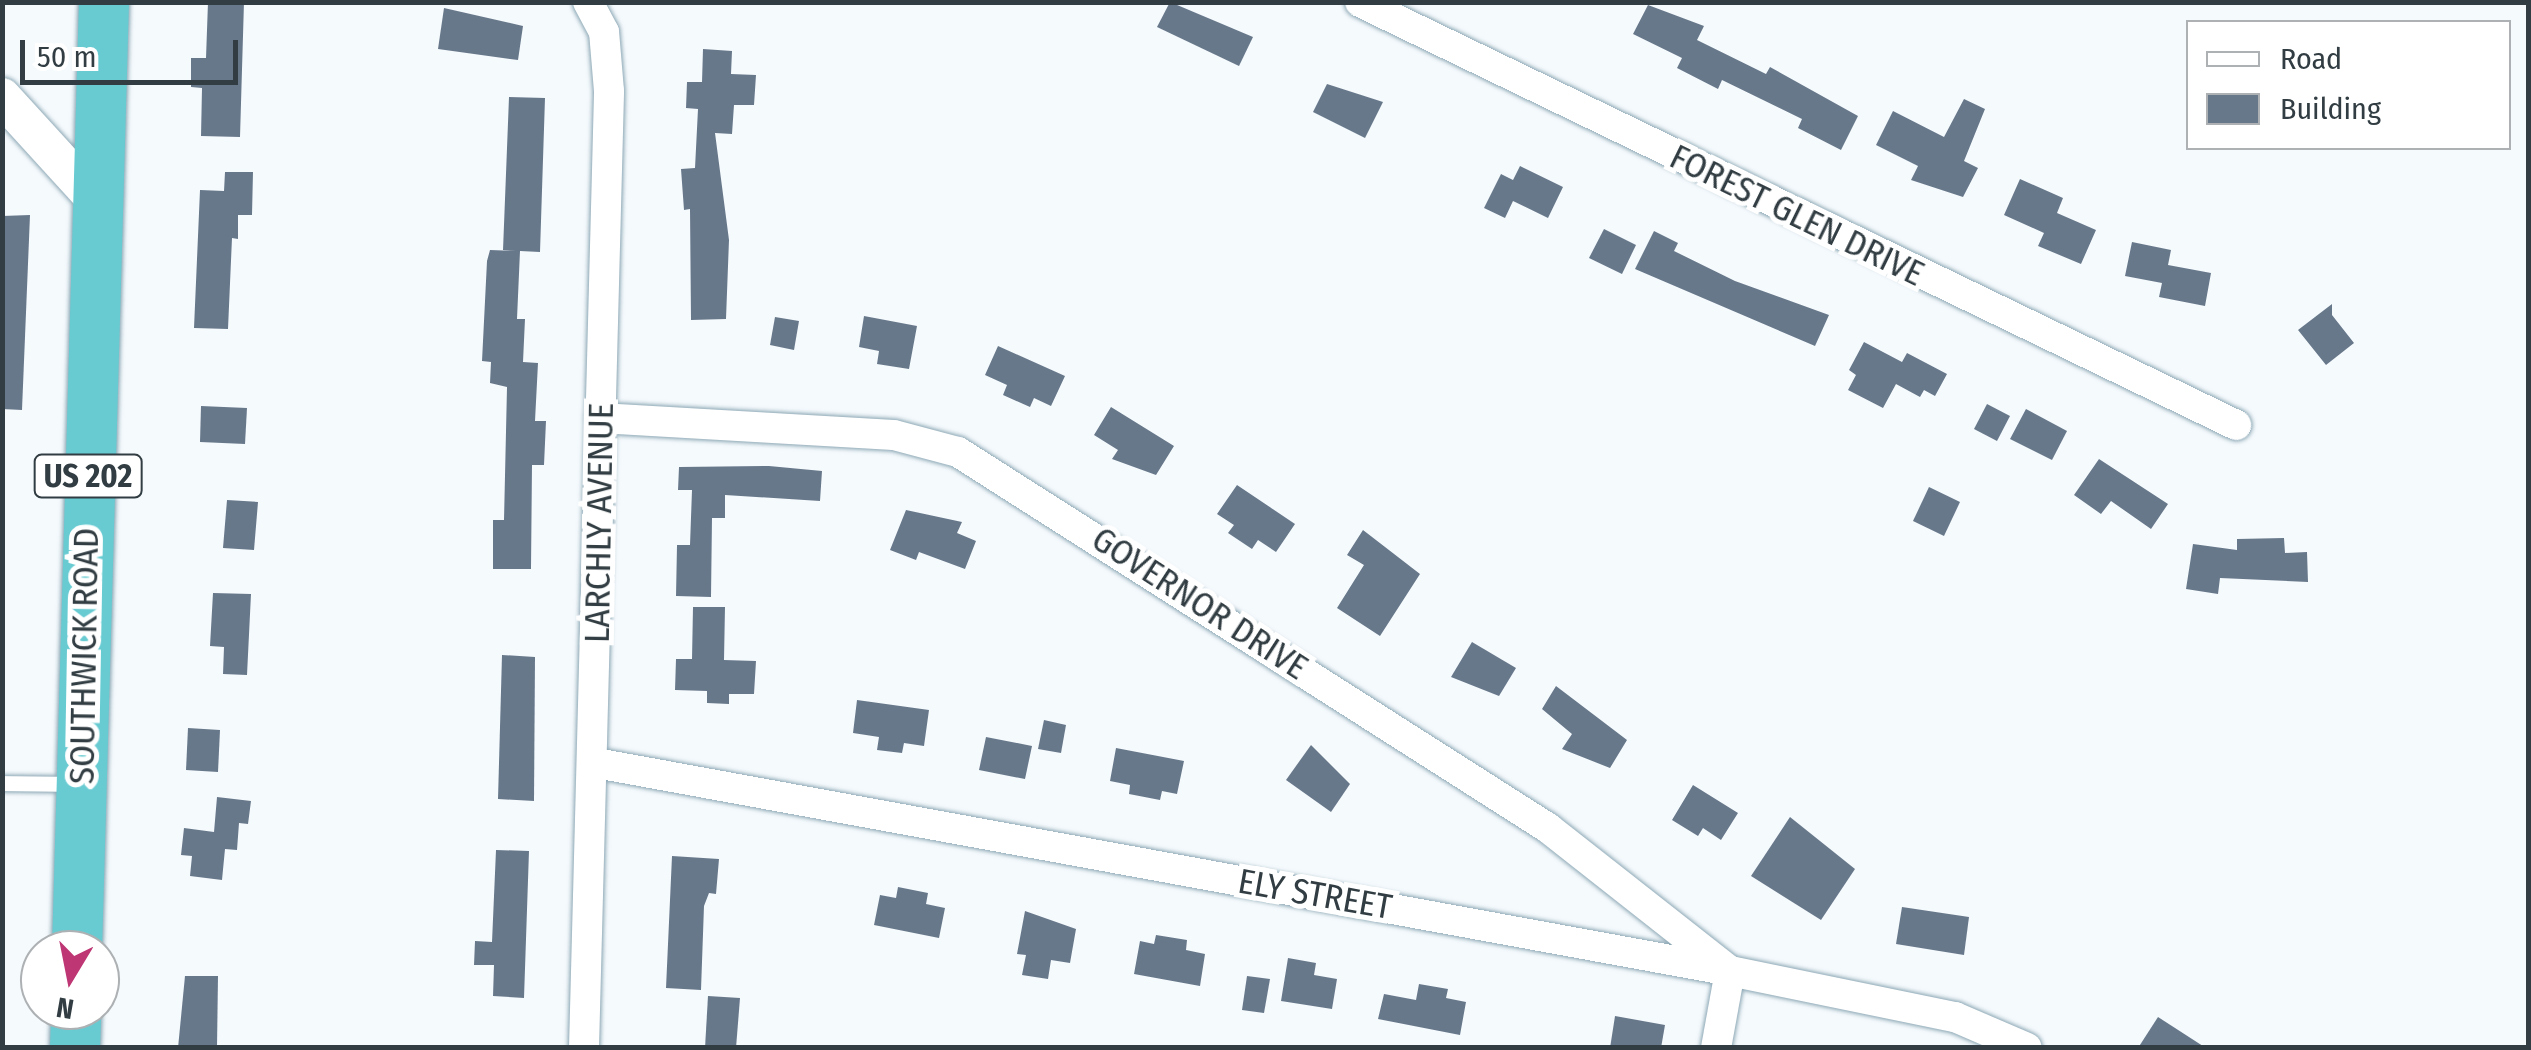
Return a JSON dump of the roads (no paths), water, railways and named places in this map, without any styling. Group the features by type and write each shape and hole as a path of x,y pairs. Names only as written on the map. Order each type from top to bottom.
{"highway":[{"name":"SOUTHWICK ROAD","path":"77,930 95,199 104,2"}],"street":[{"name":"LARCHLY AVENUE","path":"584,1048 596,764 609,91 604,32 588,2"},
{"name":"FOREST GLEN DRIVE","path":"1360,2 2236,424"},
{"path":"2,96 95,199"},
{"name":"GOVERNOR DRIVE","path":"600,418 894,434 958,452 1548,828 1730,971"},
{"name":"ELY STREET","path":"596,764 1730,971 1955,1017 2027,1048"},
{"path":"1716,1048 1730,971"}],"lane":[{"path":"2,783 81,784"}]}
